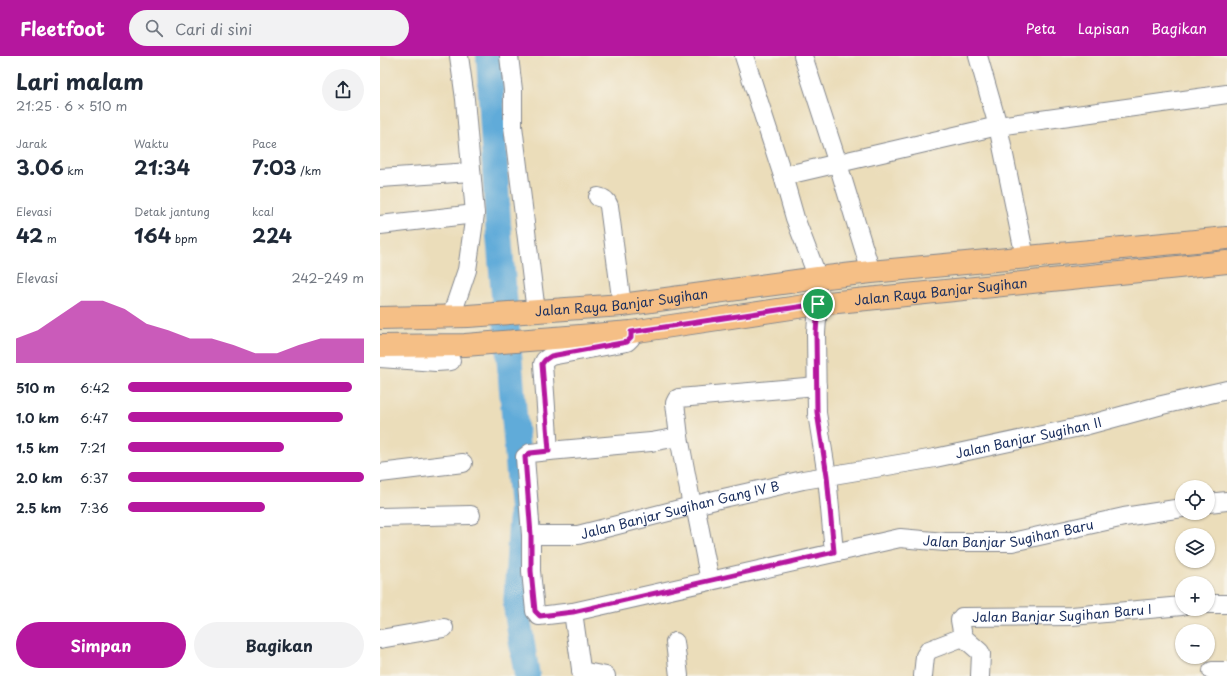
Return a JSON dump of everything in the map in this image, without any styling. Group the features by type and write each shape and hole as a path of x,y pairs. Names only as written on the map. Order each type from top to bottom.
{"main road":[{"name":"Jalan Raya Banjar Sugihan","path":"380,318 460,316 622,305 818,278 1219,238"},
{"path":"1219,238 1221,262"},
{"name":"Jalan Raya Banjar Sugihan","path":"380,346 465,345 631,332 818,304 1221,262"}],"street":[{"path":"459,56 465,99 474,214 460,316"},
{"path":"509,56 513,90 513,126 526,312"},
{"path":"744,56 795,218 818,278"},
{"path":"803,56 872,272"},
{"path":"978,56 998,126 1025,257"},
{"path":"783,176 998,126 1227,94"},
{"path":"380,178 471,172"},
{"path":"598,197 604,198 609,206 622,305"},
{"path":"380,225 474,214"},
{"path":"818,304 816,333 817,412 827,476 834,552"},
{"path":"549,451 542,364 551,356 627,342 631,338 631,332"},
{"path":"380,358 436,362 451,361"},
{"path":"710,580 680,438 675,403 677,399 816,386"},
{"name":"Jalan Banjar Sugihan II","path":"827,476 935,458 1084,426 1162,405 1227,390"},
{"path":"531,535 525,457 530,453 680,438"},
{"path":"380,473 463,463"},
{"name":"Jalan Banjar Sugihan Gang IV B","path":"531,535 578,535 803,480 827,476"},
{"path":"1215,502 1227,501"},
{"name":"Jalan Banjar Sugihan Baru","path":"531,535 531,571 535,611 540,616 573,612 900,538 946,542 1012,542 1124,517 1175,509"},
{"path":"380,517 471,515"},
{"path":"1215,604 1227,604"},
{"name":"Jalan Banjar Sugihan Baru I","path":"963,638 960,620 962,617 1072,616 1175,607"},
{"path":"573,612 581,673 606,676"},
{"path":"380,638 444,628"},
{"path":"923,676 925,656 929,650 963,638 981,654 980,676"},
{"path":"675,642 679,676"}],"waterway":[{"path":"489,56 498,224 522,509 516,606 527,676"}],"route":[{"path":"818,304 816,333 817,412 827,476 834,552 573,612 540,616 537,614 535,611 531,571 531,535 525,457 530,453 549,451 542,364 545,360 551,356 627,342 631,338 631,332 818,304"}]}
